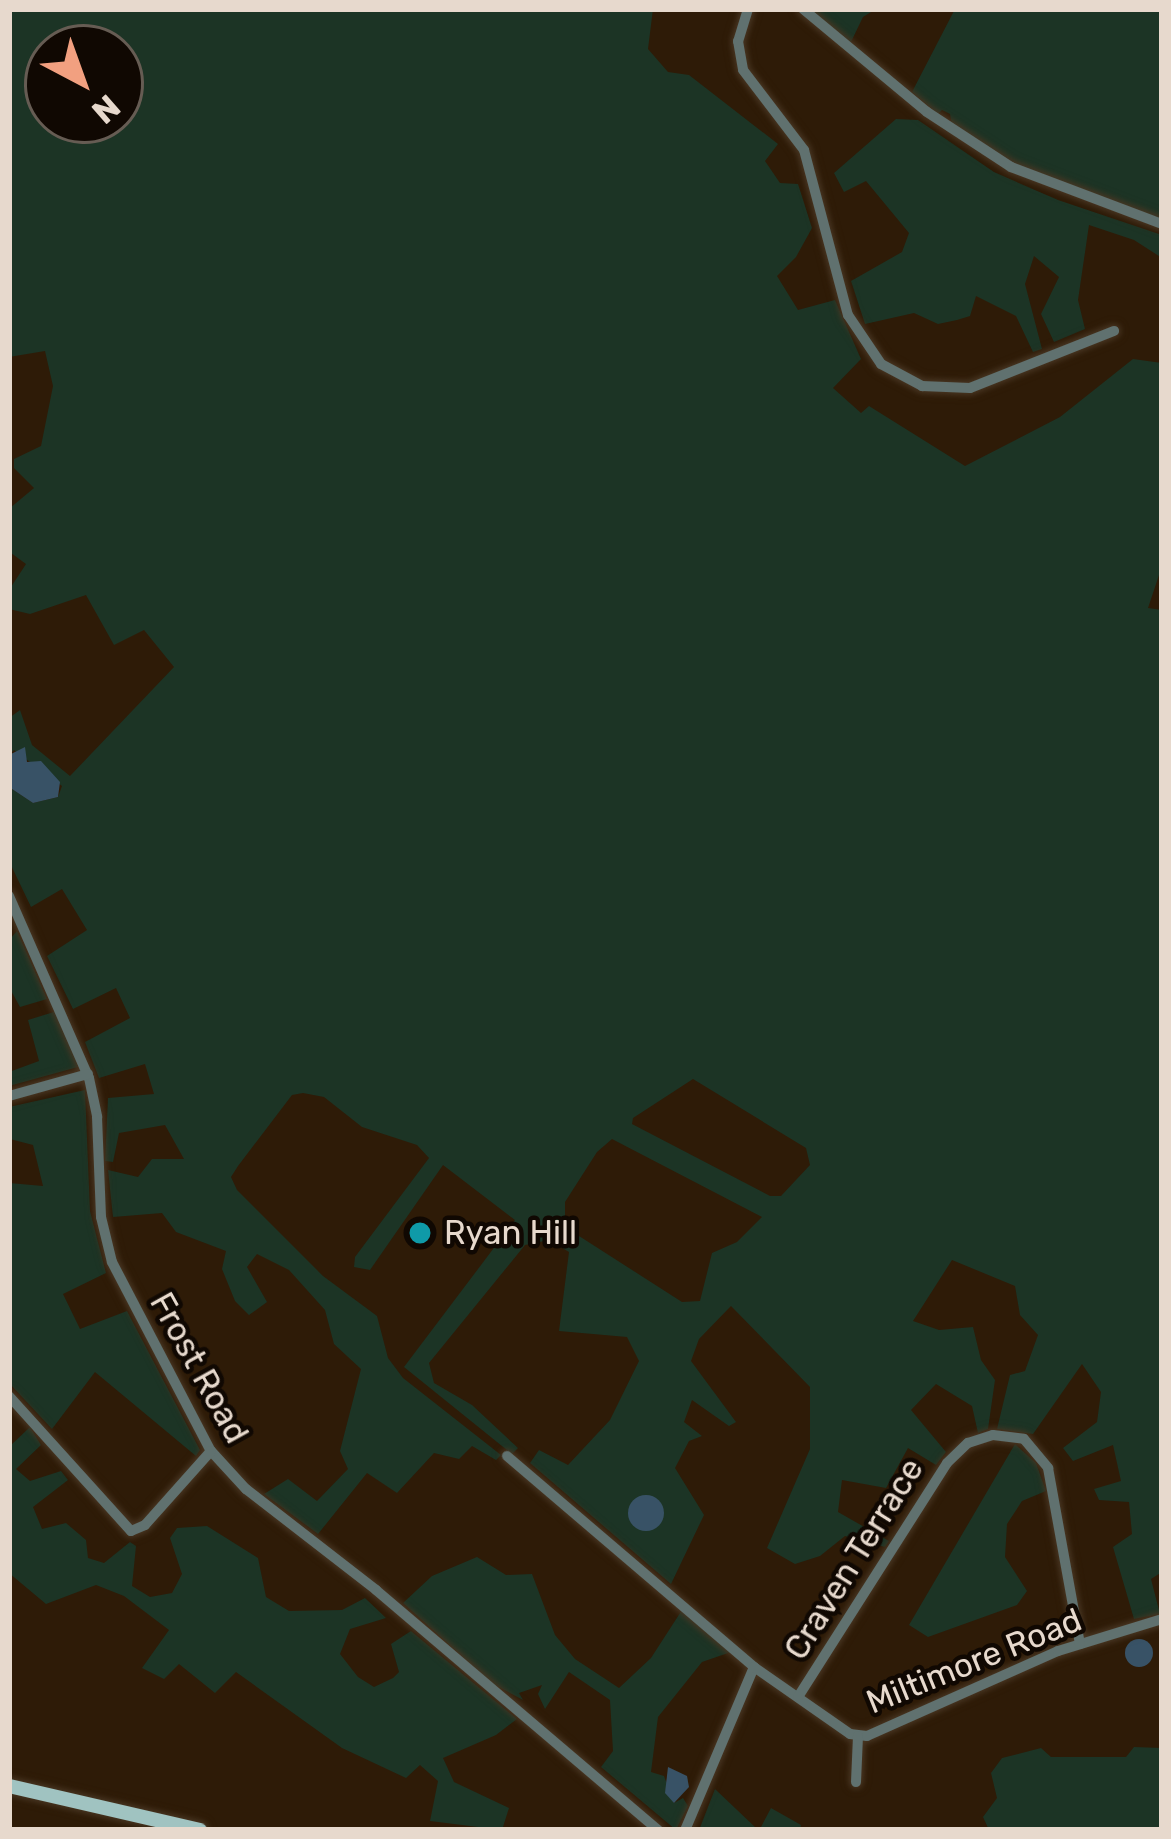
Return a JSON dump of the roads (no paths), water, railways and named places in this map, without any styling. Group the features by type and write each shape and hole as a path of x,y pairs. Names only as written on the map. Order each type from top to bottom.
{"main road":[{"path":"9,1786 200,1830"}],"street":[{"path":"748,9 737,40 743,70 804,150 848,315 881,364 922,386 970,388 1114,331"},
{"path":"803,9 909,98 995,158 1069,193 1162,224"},
{"name":"Frost Road","path":"9,896 88,1074 97,1117 99,1199 107,1249 211,1451 246,1489 376,1590 658,1830"},
{"path":"9,1096 88,1074"},
{"path":"9,1396 131,1532 145,1525 211,1451"},
{"name":"Craven Terrace","path":"798,1697 947,1463 968,1443 993,1435 1024,1439 1048,1468 1080,1644"},
{"name":"Miltimore Road","path":"507,1456 754,1667 858,1736 897,1726 1080,1644 1162,1619"},
{"path":"685,1830 754,1667"},
{"path":"856,1782 858,1736"}],"water":[{"path":"25,747 27,762 41,761 60,782 58,797 33,803 9,787 9,755"},
{"path":"646,1495 659,1500 664,1513 659,1526 646,1531 633,1526 628,1513 633,1500"},
{"path":"1139,1639 1149,1643 1153,1653 1149,1663 1139,1667 1129,1663 1125,1653 1129,1643"},
{"path":"668,1767 687,1776 689,1787 674,1803 665,1793"}],"place":[{"name":"Ryan Hill","path":"420,1233"}]}
